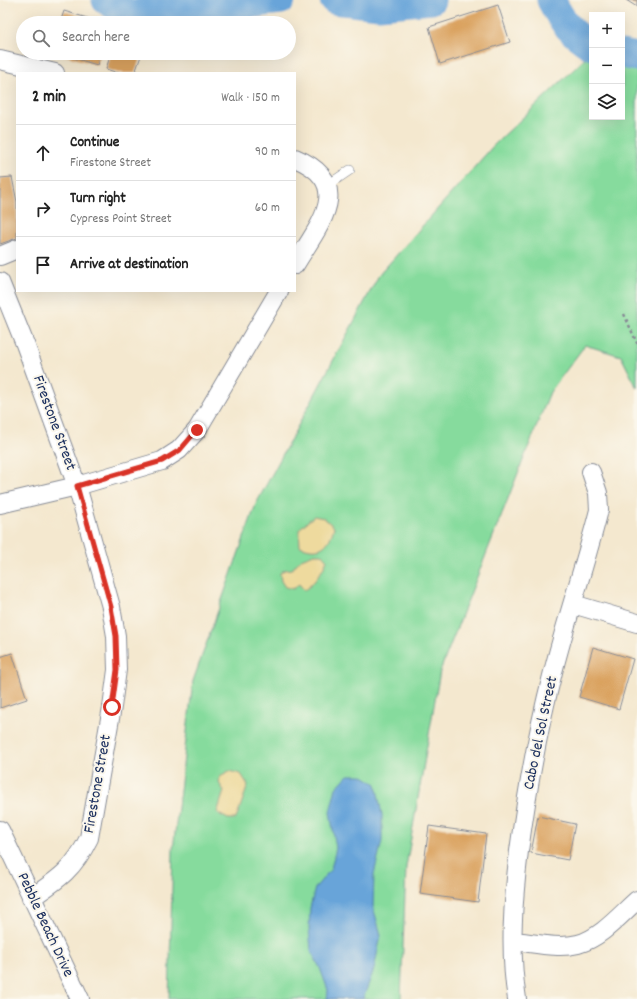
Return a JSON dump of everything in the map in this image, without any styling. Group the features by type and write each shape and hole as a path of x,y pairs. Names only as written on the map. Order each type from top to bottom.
{"street":[{"path":"0,60 51,72"},
{"path":"296,159 318,171 328,185 330,199 324,216 296,263"},
{"path":"0,256 16,249"},
{"name":"Firestone Street","path":"0,282 25,344 77,486 111,607 116,636 117,670 89,838 80,857 65,873 31,898"},
{"path":"0,504 77,486 162,461 180,450 197,430 278,292"},
{"name":"Cabo del Sol Street","path":"517,999 512,970 515,890 524,819 536,742 552,675 598,510 598,493 591,472"},
{"path":"573,604 637,624"},
{"name":"Pebble Beach Drive","path":"0,830 80,999"},
{"path":"514,941 563,945 578,944 601,932 637,900"}],"lane":[{"path":"328,185 350,170"}],"path":[{"path":"624,314 637,343"}],"green space":[{"path":"589,55 589,120 625,120 625,55 637,57 637,388 621,356 585,345 550,392 440,671 406,867 401,999 169,999 173,850 193,681 256,504 379,275 494,145"}],"sand":[{"path":"314,516 324,518 334,527 329,540 323,547 318,549 300,546 299,529"},
{"path":"314,554 322,554 327,560 321,572 314,581 304,590 299,584 293,589 285,587 281,581 280,573 284,570 292,569 301,559"},
{"path":"229,771 241,774 248,785 236,819 228,819 217,813 224,791 219,783 220,776"}],"water":[{"path":"348,775 362,775 376,784 382,815 382,841 374,874 373,907 381,935 374,969 363,999 327,999 328,990 320,968 311,950 309,929 310,908 315,888 331,869 336,848 330,812 336,788"}],"building":[{"path":"626,0 637,0 637,7"},
{"path":"498,5 510,42 440,64 429,27"},
{"path":"64,11 81,16 62,16"},
{"path":"80,60 99,60 97,65"},
{"path":"109,60 140,60 135,72 115,72 106,69"},
{"path":"12,177 16,197 16,238 0,244 0,178"},
{"path":"593,647 633,659 619,709 579,697"},
{"path":"12,653 27,699 0,708 0,657"},
{"path":"538,816 575,824 568,860 531,853"},
{"path":"429,826 486,834 478,902 420,894"}],"waterway":[{"path":"106,0 129,14 181,12 281,0"},
{"path":"334,0 379,5 431,0"},
{"path":"551,0 559,15 568,26 589,44"},
{"path":"625,55 637,57"}],"route":[{"path":"112,707 117,670 116,636 111,607 77,486 162,461 180,450 197,430"}]}
